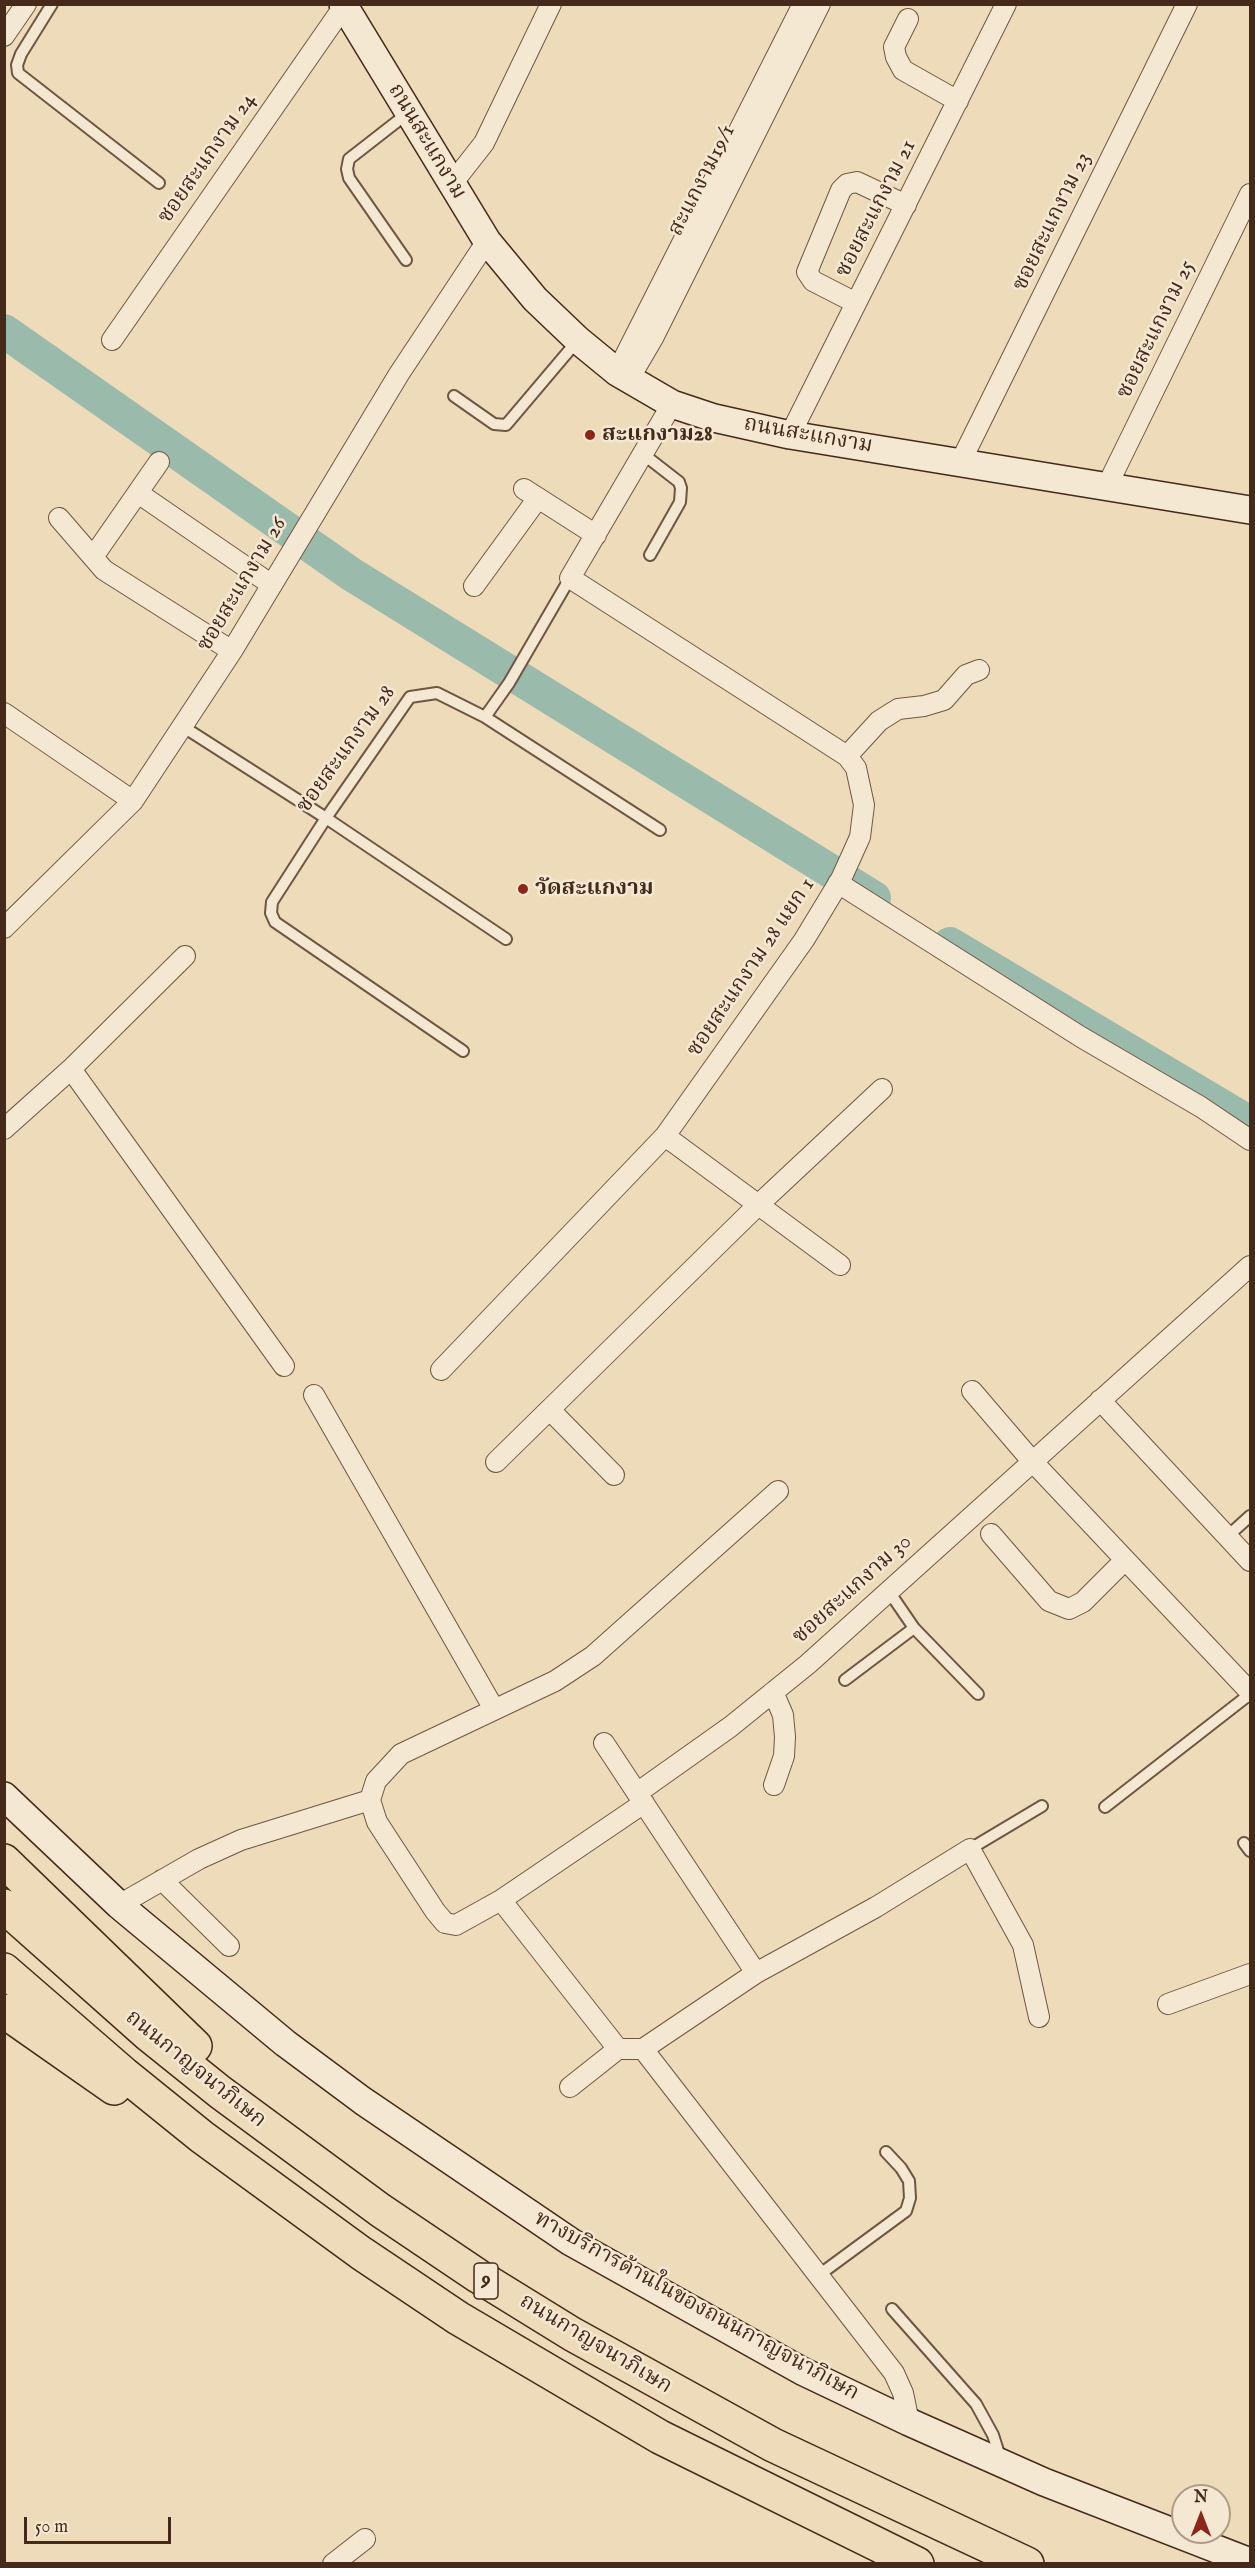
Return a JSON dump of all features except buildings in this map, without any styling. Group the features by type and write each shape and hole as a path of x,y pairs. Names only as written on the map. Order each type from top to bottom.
{"highway":[{"path":"4,1861 189,2041 380,2210"},
{"name":"ถนนกาญจนาภิเษก","path":"4,1906 149,2035 296,2150 380,2210 572,2334 673,2392 773,2445 1027,2564"},
{"name":"ถนนกาญจนาภิเษก","path":"4,1970 124,2073 272,2189 458,2318 561,2381 660,2437 754,2486 917,2564"},
{"path":"4,2012 78,2065 272,2189"}],"main road":[{"name":"ถนนสะแกงาม","path":"344,5 487,241 535,298 578,340 623,375 672,404 714,418 790,435 962,461 1251,510"},
{"name":"ทางบริการด้านในของถนนกาญจนาภิเษก","path":"4,1796 118,1905 285,2043 345,2088 572,2242 802,2371 909,2422 1001,2463 1251,2562"}],"street":[{"path":"4,36 26,4"},
{"path":"451,185 484,142 551,4"},
{"path":"623,375 803,4"},
{"name":"สะแกงาม19/1","path":"623,375 652,338 820,4"},
{"name":"ซอยสะแกงาม 21","path":"790,435 1006,4"},
{"name":"ซอยสะแกงาม 23","path":"962,461 1187,4"},
{"name":"ซอยสะแกงาม 24","path":"112,340 344,5"},
{"path":"908,19 894,47 899,64 903,70 958,101"},
{"path":"856,303 818,285 808,277 807,272 807,265 841,190 847,184 856,182 906,205"},
{"name":"ซอยสะแกงาม 25","path":"1107,486 1251,194"},
{"name":"ซอยสะแกงาม 26","path":"4,928 133,801 232,651 399,374 487,241"},
{"path":"672,404 570,578 847,756 879,721 898,709 924,706 944,700 966,675 979,670"},
{"path":"93,557 159,462"},
{"path":"138,493 272,585"},
{"path":"474,586 531,493 596,535"},
{"path":"59,518 104,570 232,651"},
{"path":"4,713 133,801"},
{"name":"ซอยสะแกงาม 28 แยก 1","path":"441,1370 665,1136 804,940 840,881 855,851 864,819 864,806 856,768 847,756"},
{"path":"840,881 1081,1037 1201,1107 1251,1140"},
{"path":"4,1129 71,1069 185,956"},
{"path":"71,1069 284,1366"},
{"path":"496,1462 757,1206 882,1089"},
{"path":"665,1136 840,1265"},
{"name":"ซอยสะแกงาม 30","path":"370,1800 377,1822 445,1923 456,1925 501,1900 641,1798 773,1692 1251,1266"},
{"path":"972,1391 1032,1461 1251,1693"},
{"path":"314,1395 494,1708"},
{"path":"1100,1401 1251,1562"},
{"path":"550,1410 614,1475"},
{"path":"118,1905 241,1840 370,1800 376,1781 401,1754 555,1681 593,1656 778,1491"},
{"path":"991,1534 1049,1601 1069,1609 1083,1602 1125,1560"},
{"path":"773,1692 783,1715 785,1737 784,1756 774,1785"},
{"path":"604,1743 756,1973"},
{"path":"570,2087 618,2049 643,2049 756,1973 876,1907 970,1849 1023,1945 1039,2017"},
{"path":"162,1880 229,1946"},
{"path":"501,1900 618,2049"},
{"path":"1168,2004 1251,1974"},
{"path":"643,2049 894,2373 903,2393 909,2422"},
{"path":"333,2564 364,2539"}],"lane":[{"path":"52,4 16,64 18,73 159,183"},
{"path":"406,260 349,178 347,169 349,159 409,113"},
{"path":"454,396 494,424 506,425 512,421 578,340"},
{"path":"643,454 679,482 681,488 680,502 650,555"},
{"path":"485,717 509,683 570,578"},
{"name":"ซอยสะแกงาม 28","path":"463,1051 275,922 271,913 272,902 326,818 410,697 437,693 485,717 660,830"},
{"path":"182,726 326,818 506,939"},
{"path":"1228,1536 1251,1516"},
{"path":"888,1590 914,1628 978,1694"},
{"path":"845,1680 914,1628"},
{"path":"1105,1807 1251,1693"},
{"path":"970,1849 1042,1806"},
{"path":"819,2275 906,2211 910,2198 909,2181 886,2151"},
{"path":"892,2309 976,2404 993,2434 1001,2463"}],"waterway":[{"path":"4,331 351,574 874,898"},
{"path":"950,944 1250,1123"}],"place":[{"name":"สะแกงาม28","path":"590,435"},
{"name":"วัดสะแกงาม","path":"523,889"}]}
